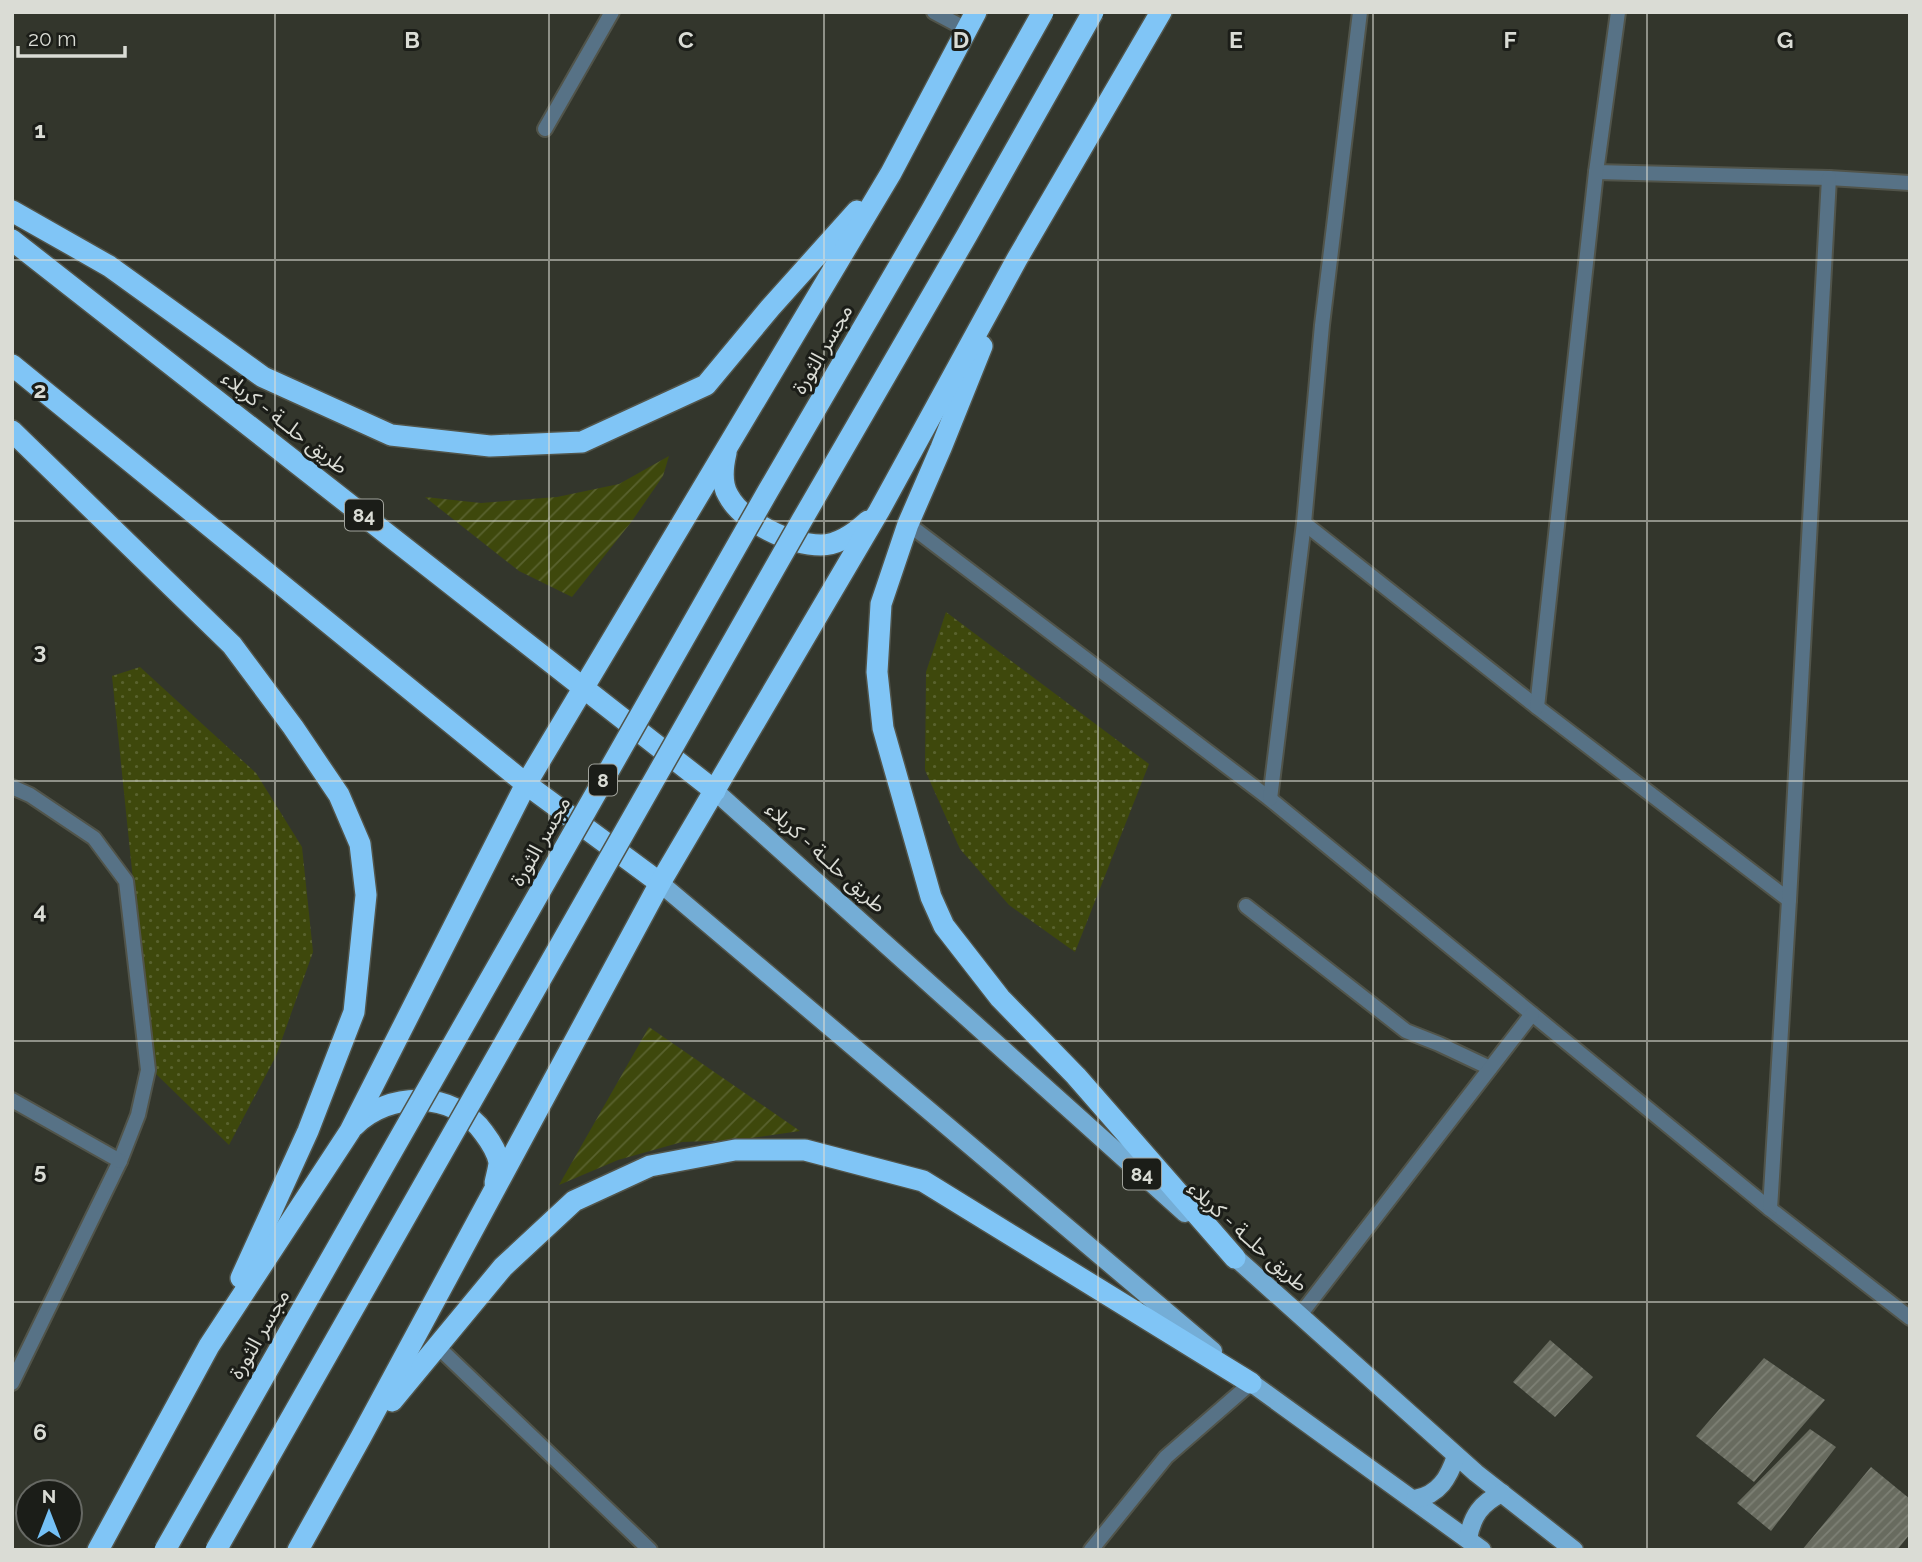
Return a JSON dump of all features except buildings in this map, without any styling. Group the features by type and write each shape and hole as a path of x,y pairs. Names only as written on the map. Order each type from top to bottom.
{"highway":[{"name":"مجسر الثورة","path":"165,1550 1043,12"},
{"name":"8","path":"216,1550 1093,12"},
{"path":"298,1550 660,883 879,511 1017,259 1161,12"},
{"path":"209,1346 350,1131 526,784 891,173 971,21"},
{"path":"12,211 109,266 263,377 391,435 490,446 582,442 706,385 891,173"},
{"name":"طريق حلــة - كربلاء","path":"12,240 715,791"},
{"path":"1017,259 908,524 881,604 877,672 883,728 931,897 944,926 1000,998 1076,1076 1235,1258"},
{"path":"12,365 526,784 660,883"},
{"path":"12,431 232,645 339,795 360,844 366,895 354,1012 308,1131 209,1346 98,1550"},
{"path":"727,448 722,468 727,494 757,523 777,534 821,545 856,533 879,511"},
{"path":"350,1131 378,1108 396,1102 414,1099 450,1106 480,1127 491,1142 499,1162 496,1182 487,1205"},
{"path":"361,1437 503,1267 574,1201 650,1166 735,1150 805,1150 923,1181 1251,1384"}],"main road":[{"name":"طريق حلــة - كربلاء","path":"715,791 1456,1456 1574,1550"},
{"path":"660,883 1251,1384 1475,1544"},
{"path":"1415,1500 1432,1494 1443,1484 1451,1472 1456,1456"},
{"path":"1475,1544 1470,1527 1474,1516 1481,1506 1502,1493"}],"street":[{"path":"545,129 612,12"},
{"path":"934,12 971,21"},
{"path":"1270,799 1304,523 1322,325 1360,12"},
{"path":"1537,707 1596,172 1618,12"},
{"path":"1596,172 1829,178 1910,183"},
{"path":"1770,1209 1829,178"},
{"path":"1304,523 1537,707 1789,900"},
{"path":"908,524 1270,799 1770,1209 1910,1318"},
{"path":"12,787 30,795 94,838 125,881 148,1070 138,1115 121,1161 12,1383"},
{"path":"1246,906 1406,1031 1490,1068"},
{"path":"1300,1315 1532,1013"},
{"path":"12,1100 121,1161"},
{"path":"436,1346 650,1550"},
{"path":"1091,1550 1166,1457 1251,1384"}],"green space":[{"path":"669,456 663,476 632,521 572,597 519,571 425,497 481,503 557,497 619,484"},
{"path":"946,612 1149,764 1075,952 1009,905 960,849 925,770 926,672"},
{"path":"140,667 256,773 302,847 313,952 276,1056 229,1145 156,1074 112,676"},
{"path":"649,1027 800,1131 737,1140 682,1142 618,1160 559,1185"}]}
